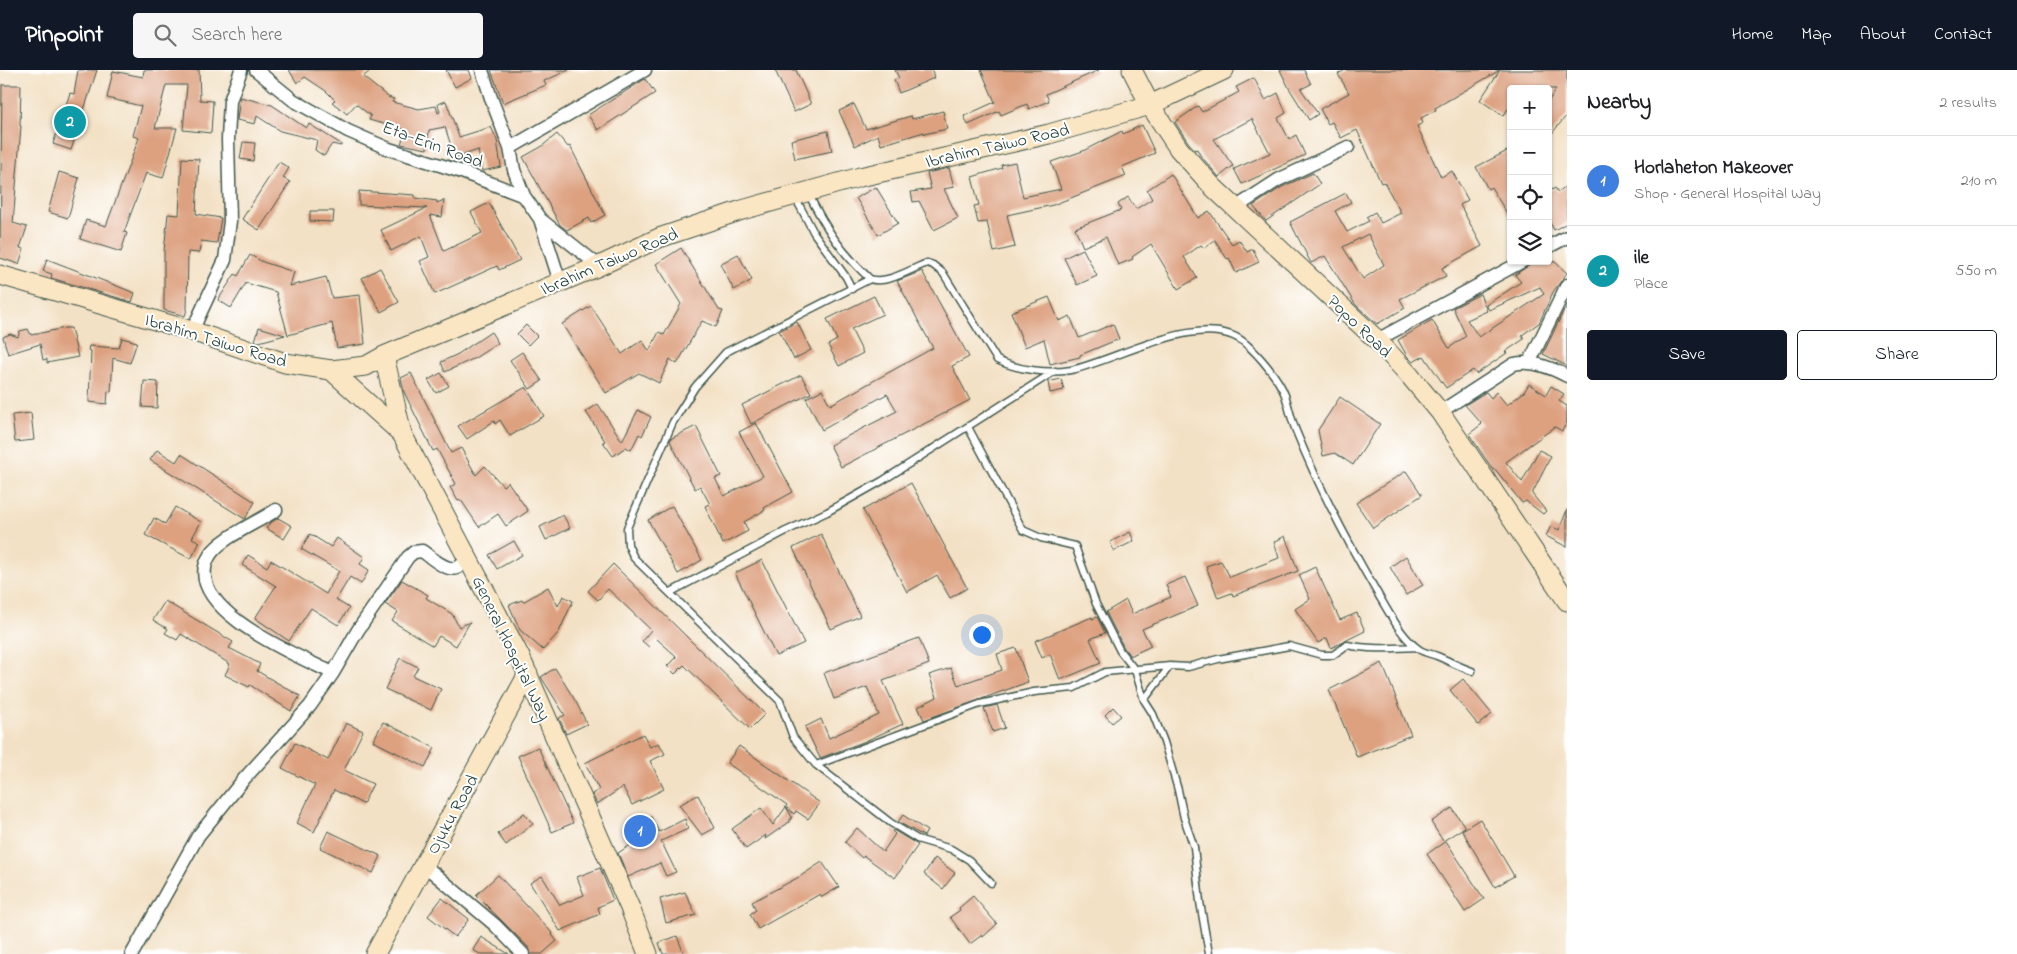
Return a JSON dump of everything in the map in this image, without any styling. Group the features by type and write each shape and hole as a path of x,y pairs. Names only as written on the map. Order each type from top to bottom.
{"main road":[{"name":"Popo Road","path":"1132,70 1150,105 1179,149 1235,208 1377,340 1440,412 1567,601"},
{"name":"Ibrahim Taiwo Road","path":"0,274 192,331 285,363 331,370 366,366 384,356 599,266 659,238 742,210 860,177 1049,134 1150,105 1224,70"},
{"path":"384,356 402,434"},
{"name":"General Hospital Way","path":"331,370 402,434 528,674 648,954"},
{"name":"Ojuku Road","path":"375,954 528,674"}],"street":[{"path":"192,331 225,260 230,221 228,139 230,101 241,70"},
{"name":"Eta-Erin Road","path":"256,70 293,100 348,131 389,149 459,171 524,196"},
{"path":"482,70 510,148 514,170 524,196 540,219 599,266"},
{"path":"510,148 645,70"},
{"path":"1235,208 1278,180 1348,147"},
{"path":"540,219 560,282"},
{"path":"1552,245 1567,237"},
{"path":"1377,340 1516,265"},
{"path":"1529,363 1567,285"},
{"path":"1440,412 1514,364 1529,363 1556,370 1567,376"},
{"path":"276,510 218,545 209,556 205,568 205,579 210,592 218,603 260,638 333,673"},
{"path":"132,954 198,836 244,779 310,706 408,556 422,550 446,567 453,569 460,567 468,557"},
{"path":"424,865 495,925 523,954"}],"lane":[{"path":"801,194 839,247 870,279 885,281 927,263 943,273 997,360 1010,366 1022,369 1070,370 1156,341 1196,332 1218,330 1245,342 1270,371 1284,394 1295,430 1348,544 1387,608 1410,641 1421,651 1472,671"},
{"path":"801,194 814,233 846,277 852,289"},
{"path":"870,279 726,352 696,386 673,422 627,528 628,545 634,558 671,592 780,701 793,736 816,765 917,840 951,849 969,860 991,883"},
{"path":"671,592 786,531 827,512 968,427 1056,371"},
{"path":"968,427 1023,530 1041,538 1076,546 1096,604 1120,651 1135,670 1144,700 1153,714 1164,742 1184,818 1194,847 1200,902 1209,954"},
{"path":"816,765 980,704 1034,692 1074,688 1105,672 1170,666 1188,667 1218,659 1289,646 1322,655 1333,655 1347,645 1371,649 1416,647"},
{"path":"1144,700 1170,666"}],"building":[{"path":"78,70 97,70 71,150 53,144 70,93 74,94"},
{"path":"144,70 199,70 200,100 213,101 211,133 183,130 187,85 166,85 155,128 177,128 163,178 146,173 124,232 127,233 121,252 80,239 86,220 106,226 139,138 133,136 141,106 107,98 113,71 143,77"},
{"path":"289,70 371,70 363,77 388,97 394,99 392,102 419,109 436,106 438,113 440,112 438,104 446,101 459,137 491,127 497,140 501,167 482,171 478,150 455,158 445,127 429,130 427,149 401,144 406,130 369,120 371,116 356,104 347,114 332,102 335,100 326,91 305,77 297,83"},
{"path":"446,70 469,70 472,78 455,87"},
{"path":"491,70 569,70 544,81 546,85 503,103"},
{"path":"775,70 796,70 811,104 794,112"},
{"path":"895,70 932,70 934,78 899,93 894,80 899,78"},
{"path":"981,70 1099,70 1046,94 1049,101 1029,109 1027,104 1001,115 999,111 968,125 964,116 995,102"},
{"path":"1280,70 1304,70 1311,84 1301,89 1318,114 1309,120"},
{"path":"1345,70 1500,70 1435,108 1436,110 1421,118 1423,123 1417,126 1441,177 1452,171 1468,200 1460,205 1482,246 1442,268 1446,276 1400,299 1405,308 1377,324 1355,304 1325,256 1311,263 1290,222 1346,193 1351,202 1335,211 1347,232 1369,221 1366,217 1375,212 1381,223 1401,213 1384,182 1381,183 1357,130 1341,138 1332,122 1328,124 1320,109 1349,93 1338,74","holes":["1368,234 1384,265 1363,279 1343,247"]},
{"path":"1500,70 1567,70 1567,115 1552,133 1552,96 1556,89 1552,89 1552,85 1507,85 1507,110 1503,116 1480,100"},
{"path":"1254,78 1265,100 1278,93 1286,113 1278,118 1289,139 1296,135 1305,155 1242,184 1234,169 1270,153 1252,119 1214,139 1233,166 1219,177 1197,149 1195,150 1188,142 1175,122 1198,106 1202,112 1239,92 1236,87"},
{"path":"645,79 655,93 598,130 588,115"},
{"path":"2,85 21,85 21,126 13,223 27,227 20,248 24,249 19,264 0,258"},
{"path":"240,97 272,105 306,128 309,124 341,144 341,146 332,144 324,156 315,150 317,140 280,131 257,116 255,124 237,120"},
{"path":"854,104 866,129 911,116 912,119 943,111 947,129 924,134 924,132 881,145 878,135 855,146 839,111"},
{"path":"1142,125 1155,153 1122,167 1126,176 1053,205 1007,215 1015,247 994,252 987,222 978,223 974,206 979,205 972,177 1002,168 1001,165 1015,162 1023,197 1061,189 1051,162 1083,151 1122,131 1123,134"},
{"path":"828,131 832,151 795,159 791,140"},
{"path":"557,134 568,147 570,146 605,215 591,223 589,218 567,230 560,225 523,157 541,147"},
{"path":"243,142 255,143 253,161 240,159"},
{"path":"1507,151 1507,213 1491,187 1488,189 1476,167"},
{"path":"182,158 199,159 196,214 221,218 217,243 201,241 199,253 188,252 187,309 185,316 164,310 164,251 168,214 179,215"},
{"path":"279,162 289,168 283,178 290,182 259,230 242,219"},
{"path":"949,168 954,187 944,189 958,218 934,230 919,201 913,202 911,192 931,189 927,173"},
{"path":"59,172 79,178 68,218 48,212"},
{"path":"1313,173 1320,184 1266,221 1253,206 1282,187"},
{"path":"1171,174 1198,218 1209,211 1232,244 1239,240 1247,252 1253,249 1259,262 1236,273 1229,258 1227,259 1215,240 1204,248 1201,245 1184,257 1197,278 1178,289 1151,244 1132,257 1133,259 1118,265 1106,237 1083,247 1075,228 1121,210 1118,204 1128,197 1136,209 1152,199 1147,190"},
{"path":"1567,185 1567,223 1554,230 1552,226 1552,190 1555,188 1558,192"},
{"path":"876,187 898,223 878,235 856,198"},
{"path":"359,191 415,195 415,198 437,201 437,203 444,200 442,217 430,215 444,251 482,233 471,212 489,203 520,260 499,270 497,266 435,294 420,261 429,257 421,236 391,251 381,230 427,208 359,205"},
{"path":"310,211 334,211 333,222 310,221"},
{"path":"681,248 719,310 723,311 716,327 702,321 677,364 670,359 659,383 639,373 606,393 562,324 591,306 622,354 642,340 649,351 659,332 664,335 681,304 656,264"},
{"path":"1083,249 1097,276 1077,285 1064,258"},
{"path":"738,254 752,280 734,290 720,264"},
{"path":"250,255 263,262 294,272 290,286 326,277 332,298 360,295 365,344 337,348 332,323 288,335 276,292 246,283 231,308 218,300 235,274 238,276"},
{"path":"47,259 135,293 132,302 51,278 52,274 43,271"},
{"path":"1552,262 1555,262 1567,273 1553,292 1539,323 1522,335 1524,339 1505,352 1507,353 1476,374 1473,370 1446,388 1424,356 1413,362 1407,356 1398,340 1432,320 1449,348 1466,336 1453,308 1480,294 1487,311 1467,320 1479,337 1544,294 1540,287 1489,310 1486,305 1521,282 1515,275 1529,265 1552,265"},
{"path":"380,268 399,302 381,312 362,278"},
{"path":"922,271 969,357 952,366 970,400 841,467 830,445 897,411 887,394 822,430 806,398 822,390 830,405 933,348 897,281"},
{"path":"874,296 883,314 851,329 863,353 839,366 828,345 837,340 827,319"},
{"path":"1049,297 1059,321 1070,316 1079,338 1113,324 1119,339 1080,355 1080,357 1050,364 1044,339 1025,347 1011,312"},
{"path":"1567,304 1567,366 1543,354"},
{"path":"797,322 811,350 794,359 779,331"},
{"path":"526,325 537,336 528,345 517,334"},
{"path":"259,327 285,335 259,342 255,341"},
{"path":"71,328 78,357 47,363 47,359 43,360 40,344 8,354 3,337 10,334 18,337 20,331 28,329 31,335"},
{"path":"491,332 498,343 475,358 445,372 441,362 458,354"},
{"path":"122,338 137,342 130,363 113,358 111,392 108,391 107,404 89,402 91,351 88,350 89,346 119,348"},
{"path":"522,352 542,381 530,389 510,360"},
{"path":"411,373 451,453 461,448 476,475 485,466 503,486 508,482 528,511 506,526 498,514 479,527 461,500 458,501 450,487 456,484 437,449 433,451 404,392 401,378"},
{"path":"441,373 449,386 436,393 428,380"},
{"path":"801,375 811,393 751,424 742,405"},
{"path":"1061,379 1064,390 1050,393 1048,382"},
{"path":"144,381 158,382 157,408 142,407"},
{"path":"1529,384 1546,395 1551,386 1564,394 1559,401 1567,406 1567,422 1562,431 1555,427 1506,462 1522,482 1539,450 1551,456 1532,494 1546,511 1543,514 1526,501 1522,503 1495,469 1493,470 1469,434 1482,424 1465,405 1486,392 1491,398 1496,392 1507,405 1524,392"},
{"path":"526,387 544,416 510,436 500,420 495,424 494,421 467,439 458,426"},
{"path":"1340,397 1380,424 1353,465 1335,453 1323,456 1318,430"},
{"path":"598,404 622,441 638,410 651,417 642,436 639,434 631,450 626,447 613,456 586,412"},
{"path":"31,413 34,440 15,442 12,415"},
{"path":"756,423 793,492 744,522 748,531 723,544 705,506 710,504 700,486 695,489 670,441 672,438 696,426 721,476 715,478 724,496 763,476 739,432"},
{"path":"157,450 176,462 181,454 255,502 245,519 150,460"},
{"path":"1406,471 1422,495 1373,528 1356,503"},
{"path":"911,483 967,588 950,598 937,575 907,592 863,510"},
{"path":"672,506 702,560 678,574 648,520"},
{"path":"175,507 201,522 192,538 200,542 191,559 145,535 154,518 165,524"},
{"path":"1567,510 1567,547 1546,536 1551,526 1559,530"},
{"path":"563,515 570,528 546,540 540,527"},
{"path":"278,518 292,526 284,539 266,528"},
{"path":"1130,532 1134,541 1114,551 1110,542"},
{"path":"310,534 331,547 337,538 364,557 360,564 369,570 361,584 350,577 336,600 349,608 338,625 311,608 289,641 255,618 276,586 242,565 248,555 267,567 271,560 326,594 339,571 301,549"},
{"path":"821,534 860,616 831,629 793,548"},
{"path":"1285,536 1298,571 1233,596 1232,593 1218,598 1206,566 1221,561 1230,577 1279,558 1274,542"},
{"path":"514,541 522,555 497,569 489,555"},
{"path":"1406,556 1423,585 1406,595 1390,567"},
{"path":"762,560 804,643 776,656 735,573"},
{"path":"613,564 765,714 750,729 684,665 675,674 667,666 676,657 675,655 657,639 649,647 642,641 651,630 608,589 598,600 588,591"},
{"path":"1315,567 1340,620 1357,613 1365,631 1331,648 1327,638 1318,643 1295,609 1310,599 1299,575"},
{"path":"1185,577 1198,606 1142,629 1151,646 1130,656 1106,612 1126,600 1132,614 1171,597 1166,585"},
{"path":"402,580 428,595 426,598 452,614 459,627 470,622 456,646 439,636 433,646 392,621 398,612 385,604"},
{"path":"548,587 558,606 563,596 573,601 559,632 543,650 520,630 509,605 522,600 523,602"},
{"path":"165,601 233,642 229,648 260,664 257,671 300,696 291,711 250,685 249,687 225,675 230,664 181,634 177,640 165,633 168,629 153,620"},
{"path":"1092,617 1092,619 1097,617 1105,633 1090,639 1101,663 1060,680 1050,654 1042,658 1035,641"},
{"path":"919,638 929,664 883,681 903,724 820,758 805,727 821,719 829,738 879,715 867,687 834,699 824,673"},
{"path":"1016,648 1028,682 924,720 918,707 937,697 929,675 951,668 958,685 1002,670 997,654"},
{"path":"400,658 418,667 413,676 441,689 431,710 385,689"},
{"path":"1382,663 1411,735 1357,757 1329,690"},
{"path":"555,668 587,724 566,734 559,718 565,715 541,677"},
{"path":"1463,679 1492,714 1478,725 1450,690"},
{"path":"997,705 1005,728 993,732 984,708"},
{"path":"1113,707 1121,716 1112,723 1105,715"},
{"path":"383,722 435,748 425,767 373,741"},
{"path":"346,723 363,731 344,770 373,784 363,804 334,790 314,832 297,823 315,785 282,768 295,743 328,760"},
{"path":"643,734 650,747 659,743 665,754 650,761 664,789 632,805 623,787 597,804 592,794 599,790 585,763"},
{"path":"739,746 820,803 808,819 796,811 794,814 786,807 787,805 727,763"},
{"path":"538,747 573,823 552,832 518,756"},
{"path":"698,795 715,828 702,835 679,805"},
{"path":"786,807 792,817 788,823 746,849 732,829 761,808 773,825"},
{"path":"1452,808 1465,827 1443,841 1431,822"},
{"path":"524,813 533,824 506,845 498,834"},
{"path":"903,815 927,831 924,836 898,822"},
{"path":"651,817 659,832 685,819 688,829 661,841 676,872 666,876 660,863 628,877 618,853 632,844 625,832"},
{"path":"1480,819 1514,876 1495,887 1462,830"},
{"path":"857,828 883,852 895,834 893,830 918,845 895,878 864,856 862,858 845,842"},
{"path":"328,831 381,856 373,873 320,848"},
{"path":"1446,841 1484,899 1465,912 1427,854"},
{"path":"935,858 955,873 943,889 924,874"},
{"path":"822,862 839,887 822,897 820,894 758,929 750,914 756,910 752,902 799,877"},
{"path":"600,868 613,900 598,907 600,914 560,931 530,883 542,876 560,905 584,895 577,877"},
{"path":"498,875 553,934 557,941 542,954 531,954 529,948 476,895"},
{"path":"685,892 696,915 666,923 660,899"},
{"path":"973,896 997,924 983,937 982,935 970,944 950,917 960,910 959,908"},
{"path":"442,898 469,919 455,937 428,916"},
{"path":"677,936 684,954 663,954 659,943"},
{"path":"481,937 509,954 480,954 473,950"}],"place":[{"name":"ile","path":"70,122"},
{"name":"Horlaheton Makeover","path":"640,831"}]}
